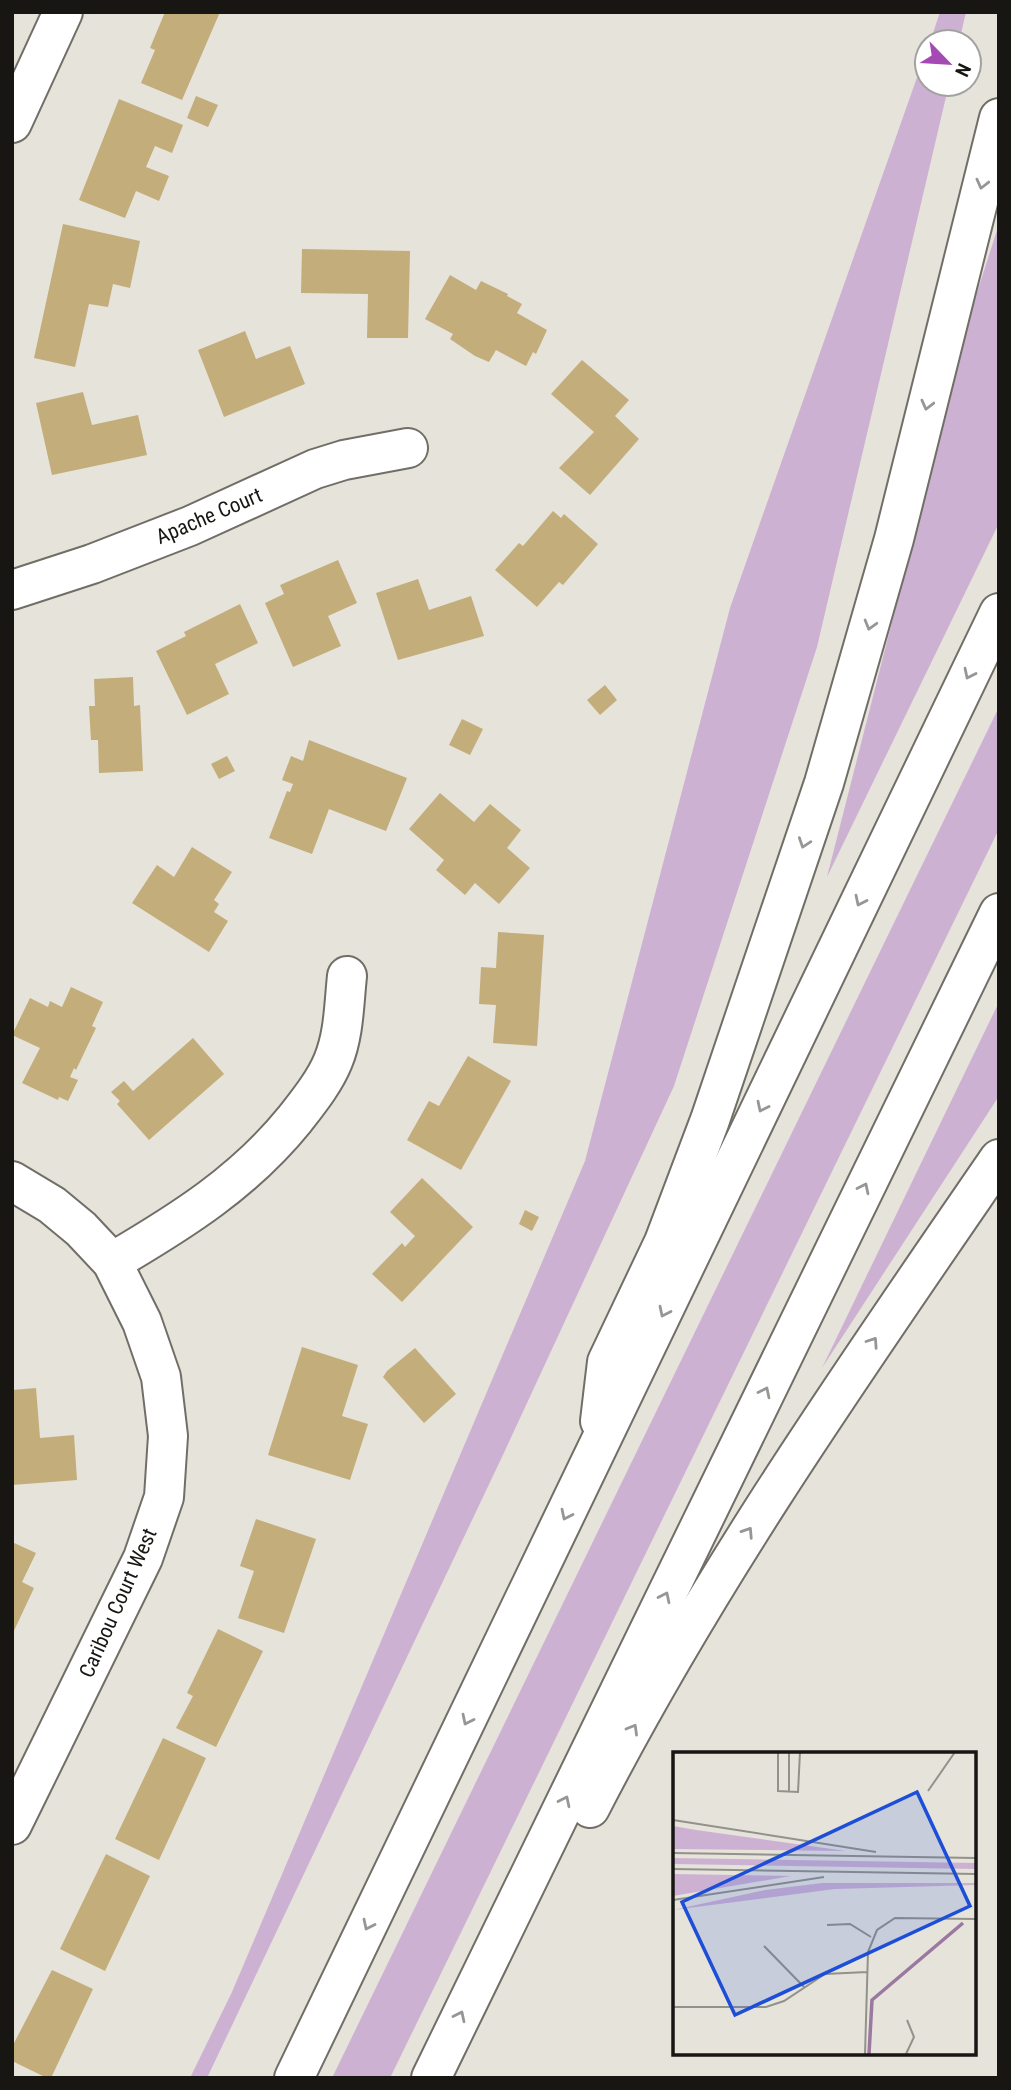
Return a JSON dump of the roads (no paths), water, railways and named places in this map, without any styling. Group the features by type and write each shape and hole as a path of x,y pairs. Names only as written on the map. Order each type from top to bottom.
{"main road":[{"path":"12,123 64,12"},
{"path":"596,1454 607,1363 664,1242 710,1120 824,783 894,539 999,118"},
{"name":"Apache Court","path":"12,590 92,564 190,526 315,469 344,460 408,448"},
{"path":"294,2078 999,613"},
{"path":"430,2078 999,913"},
{"path":"112,1262 182,1221 239,1178 275,1144 310,1101 333,1061 341,1032 347,976"},
{"path":"503,1929 580,1829 613,1764 736,1550 853,1371 999,1159"},
{"name":"Caribou Court West","path":"12,1181 52,1205 81,1229 112,1262 142,1322 161,1377 169,1436 164,1497 143,1558 12,1825"}]}
